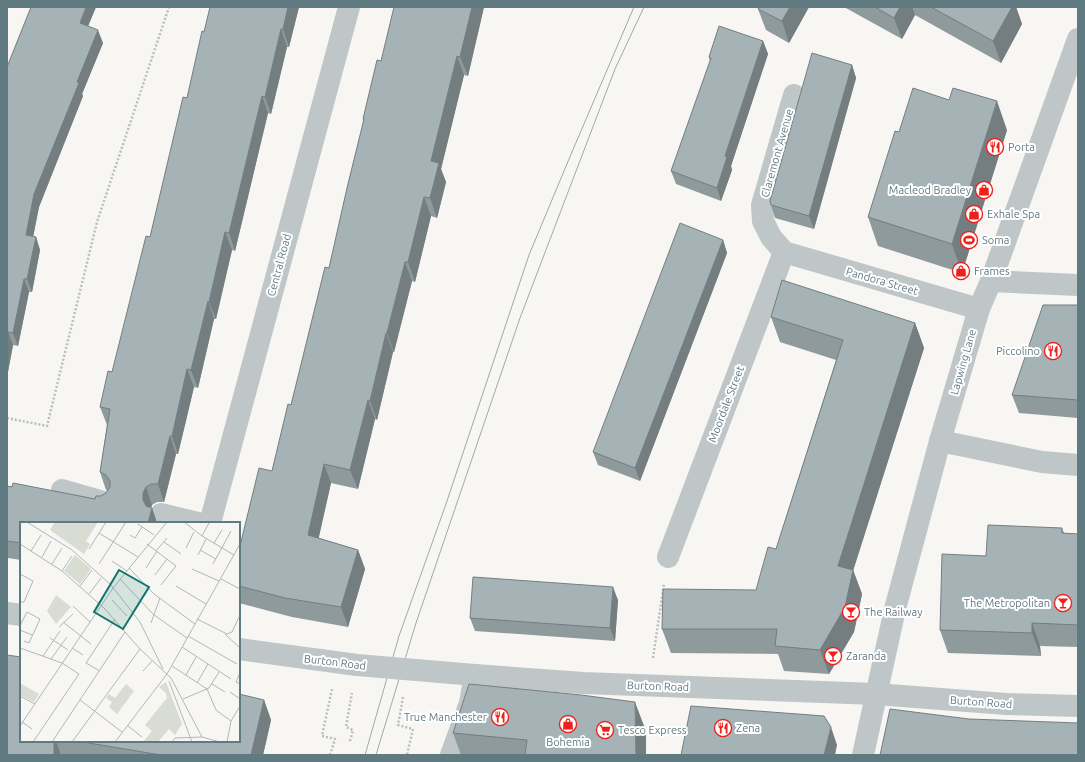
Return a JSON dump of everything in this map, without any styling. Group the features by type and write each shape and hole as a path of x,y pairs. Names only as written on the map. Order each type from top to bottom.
{"street":[{"name":"Central Road","path":"210,522 349,7"},
{"name":"Lapwing Lane","path":"863,755 895,609 940,441 979,309 991,282 1078,39"},
{"name":"Claremont Avenue","path":"784,252 771,237 763,221 762,205 794,94"},
{"name":"Pandora Street","path":"784,252 979,309"},
{"name":"Moordale Street","path":"668,557 784,252"},
{"path":"991,282 1078,285"},
{"path":"940,441 1035,461 1065,465 1078,465"},
{"path":"62,490 104,502"},
{"path":"161,514 194,522"},
{"path":"7,613 20,615"},
{"name":"Burton Road","path":"240,650 329,662 583,683 876,694 1006,704 1078,706"},
{"path":"451,755 470,704 476,675"}],"path":[{"path":"7,418 47,426 97,222 169,7"},
{"path":"649,686 668,557"},
{"path":"329,662 322,736 335,739 330,755"},
{"path":"402,703 398,725 413,729 407,755"},
{"path":"349,712 346,727 353,730 350,741"}],"building":[{"path":"31,7 86,7 80,23 98,30 77,82 79,83 34,194 26,235 36,237 27,279 24,279 13,333 8,332 7,339 7,67"},
{"path":"210,7 288,7 283,29 281,29 265,97 262,96 229,233 225,232 209,302 208,301 191,370 187,369 172,436 170,436 158,484 151,484 146,487 143,493 143,500 146,506 152,508 148,522 20,522 20,543 7,541 7,486 12,487 13,483 95,499 96,496 101,496 106,493 110,487 110,481 106,475 100,472 110,409 100,407 108,371 112,372 146,236 150,237 183,97 187,98 202,31 204,32"},
{"path":"394,7 472,7 460,57 457,56 431,161 439,163 430,198 424,197 408,262 405,262 370,401 368,400 350,470 324,464 308,535 358,550 341,607 285,598 240,586 240,546 259,468 272,471 288,404 291,405 325,267 329,268 377,60 381,61"},
{"path":"759,7 790,7 782,21 758,9"},
{"path":"875,7 900,7 894,18"},
{"path":"931,7 1012,7 993,41"},
{"path":"719,26 763,41 725,156 727,157 717,188 671,171 711,58 709,57"},
{"path":"812,53 852,65 809,216 771,205 770,201"},
{"path":"913,88 949,100 953,88 997,101 952,244 868,217 895,131 899,132"},
{"path":"680,223 723,240 635,468 593,452"},
{"path":"782,280 915,323 838,566 853,570 845,607 820,650 775,646 777,629 662,629 663,589 756,590 768,547 776,549 843,340 771,317"},
{"path":"1043,305 1078,305 1078,400 1012,395"},
{"path":"988,525 1062,528 1062,533 1078,534 1078,625 1032,623 1032,633 940,630 942,554 986,556"},
{"path":"473,577 613,587 610,628 470,618"},
{"path":"7,655 20,657 20,742 54,742 54,755 7,755"},
{"path":"469,684 635,702 636,755 525,755 527,740 453,733"},
{"path":"240,694 264,700 251,755 161,755 83,742 240,742"},
{"path":"691,706 824,716 831,727 824,755 681,755"},
{"path":"890,709 969,719 1078,723 1078,755 880,755"}],"tram line":[{"path":"365,755 399,636 446,504 529,255 634,7"},
{"path":"376,755 416,623 520,318 615,69 644,7"}],"place":[{"name":"Porta","path":"995,147"},
{"name":"Macleod Bradley","path":"984,190"},
{"name":"Exhale Spa","path":"974,214"},
{"name":"Soma","path":"969,240"},
{"name":"Frames","path":"961,271"},
{"name":"Piccolino","path":"1053,351"},
{"name":"The Metropolitan","path":"1063,603"},
{"name":"The Railway","path":"851,612"},
{"name":"Zaranda","path":"833,656"},
{"name":"True Manchester","path":"500,717"},
{"name":"Bohemia","path":"568,724"},
{"name":"Zena","path":"723,728"},
{"name":"Tesco Express","path":"605,730"}]}
